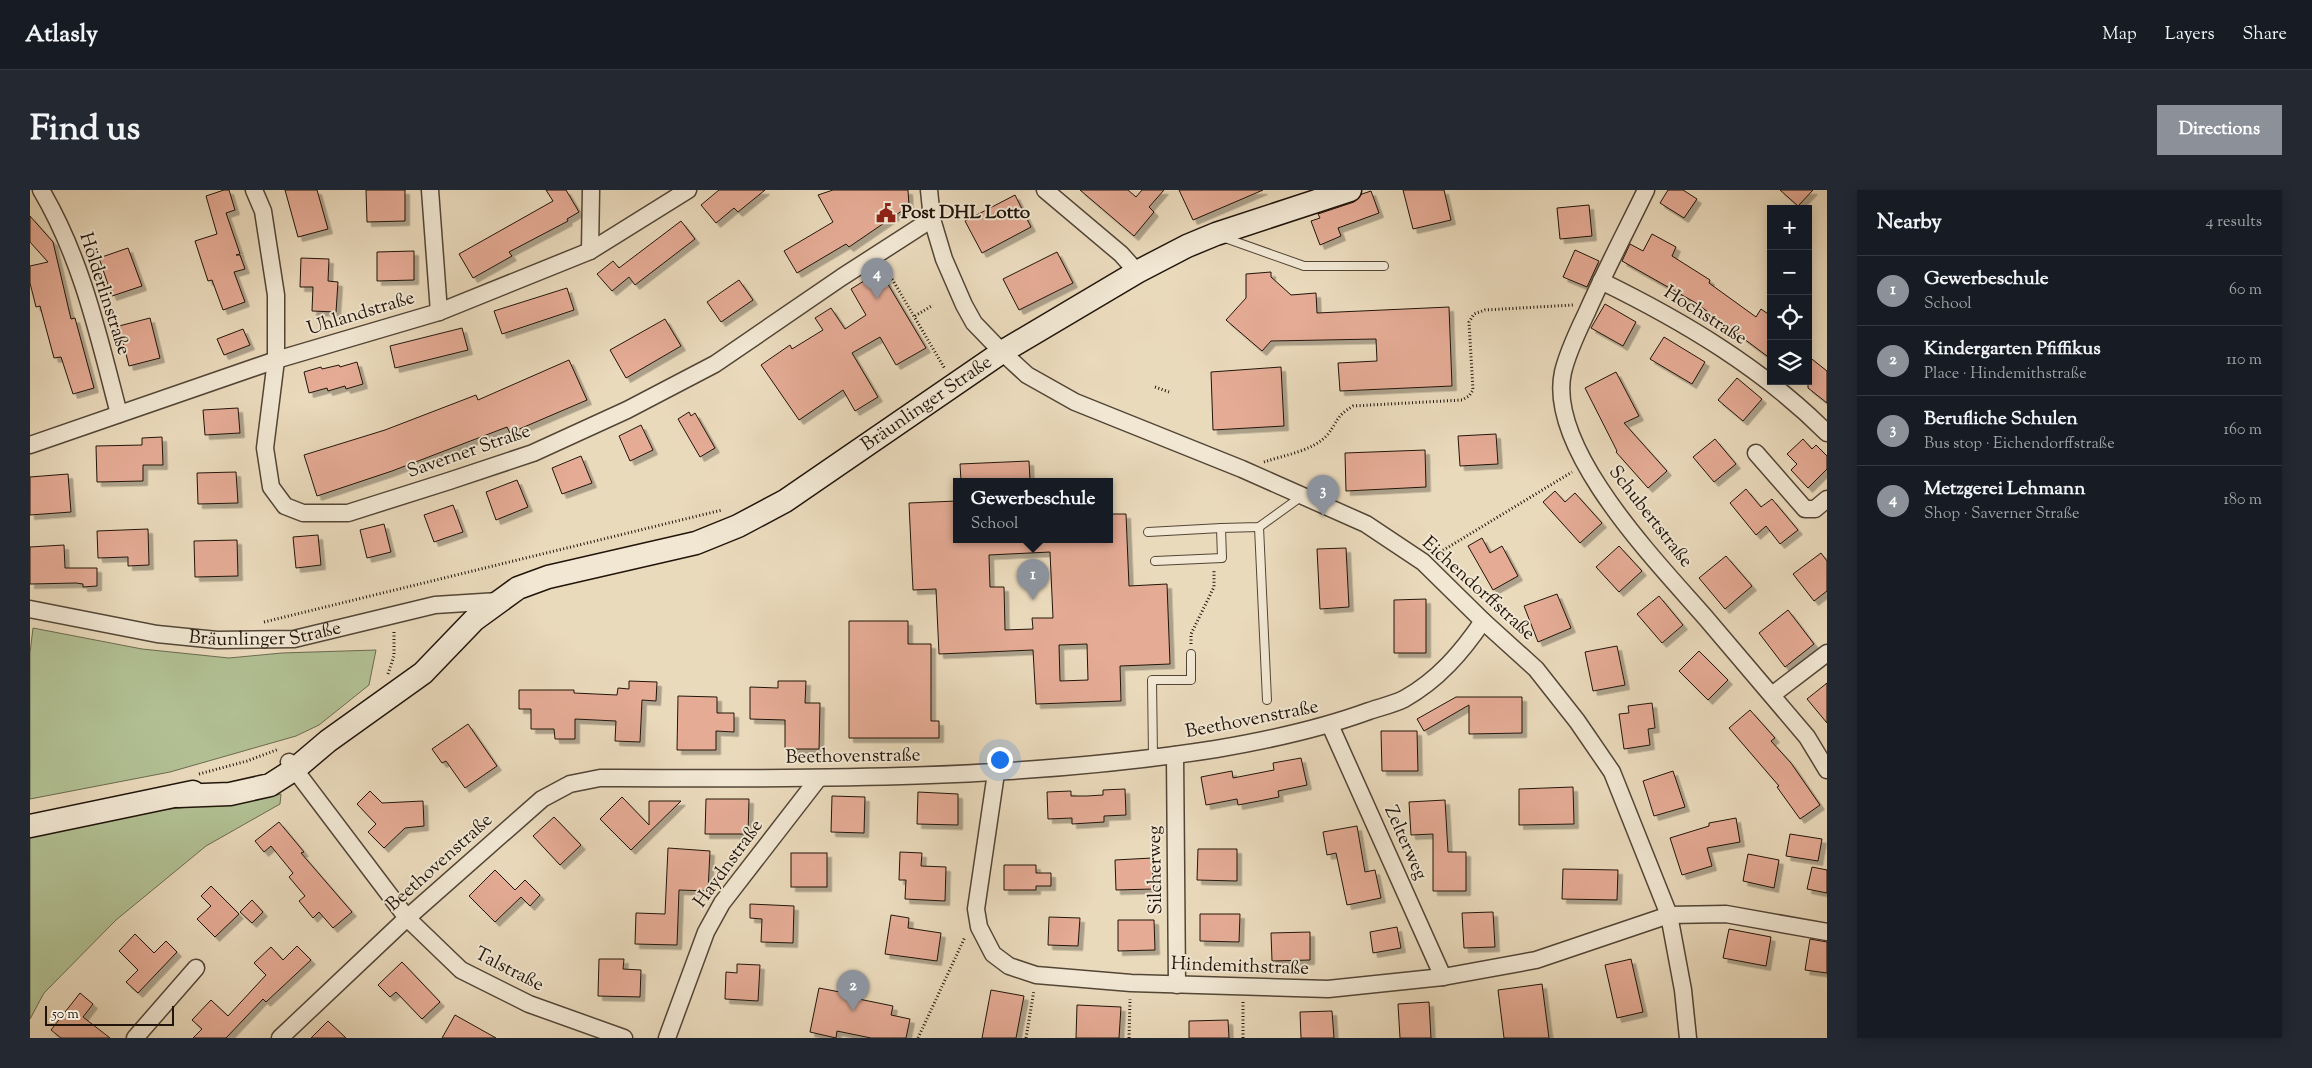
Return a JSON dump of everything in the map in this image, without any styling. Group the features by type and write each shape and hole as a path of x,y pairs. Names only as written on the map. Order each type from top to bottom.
{"main road":[{"name":"Bräunlinger Straße","path":"30,826 178,796 240,777 251,776 328,741 423,673 474,620 518,588 548,577 696,543 738,526 785,501 1002,352 1137,272 1187,246 1216,234 1350,190"}],"street":[{"name":"Hölderlinstraße","path":"41,190 58,219 79,271 119,414"},
{"name":"Saverner Straße","path":"254,190 263,211 276,295 276,360 265,448 271,488 285,506 303,514 348,513 533,453 626,410 715,364 877,254 932,220"},
{"path":"430,190 439,312"},
{"path":"590,251 591,190"},
{"name":"Uhlandstraße","path":"30,445 276,360 439,312 590,251 688,190"},
{"name":"Eichendorffstraße","path":"929,190 932,220 944,259 964,305 974,323 1027,375 1075,402 1304,494 1366,524 1423,562 1483,621 1536,669 1578,721 1612,772 1669,915 1683,990 1688,1038"},
{"name":"Schubertstraße","path":"1646,190 1601,281 1563,373 1563,403 1568,422 1585,464 1624,524 1772,695 1807,738 1827,770"},
{"path":"1052,192 1137,272"},
{"name":"Hochstraße","path":"1601,281 1655,308 1725,350 1798,404 1827,433"},
{"path":"1756,453 1805,509 1815,510 1827,499"},
{"name":"Bräunlinger Straße","path":"30,609 156,634 217,640 294,639 435,605 498,601"},
{"name":"Beethovenstraße","path":"280,1038 407,918 542,799 570,784 600,778 818,779 996,773 1174,755 1254,743 1330,725 1404,699 1438,675 1465,647 1483,621"},
{"path":"1772,695 1827,653"},
{"name":"Zelterweg","path":"1330,725 1443,977"},
{"name":"Silcherweg","path":"1174,755 1177,985"},
{"name":"Talstraße","path":"289,759 407,918 461,970 529,1004 624,1038"},
{"name":"Hindemithstraße","path":"996,773 976,909 978,927 993,954 1009,966 1036,975 1131,983 1328,989 1443,977 1536,960 1669,915 1726,914 1827,932"},
{"name":"Haydnstraße","path":"667,1038 706,932 722,903 818,779"},
{"path":"135,1038 196,968"}],"lane":[{"path":"1216,234 1304,266 1384,266"},
{"path":"1148,532 1259,527 1304,494"},
{"path":"1259,527 1266,700"},
{"path":"1155,561 1222,558 1221,528"},
{"path":"1153,757 1152,680 1191,680 1191,654"}],"path":[{"path":"877,254 916,316 947,374"},
{"path":"1242,469 1313,446 1327,435 1340,414 1353,406 1462,400 1470,396 1473,390 1469,322 1474,314 1485,310 1591,304"},
{"path":"916,316 933,305"},
{"path":"1154,387 1169,392"},
{"path":"1423,562 1585,464"},
{"path":"258,625 274,619 729,508"},
{"path":"1191,634 1214,587 1214,559"},
{"path":"387,591 392,616 394,656 388,676"},
{"path":"247,761 289,759"},
{"path":"918,1038 966,934 978,927"},
{"path":"1026,1038 1036,975"},
{"path":"1129,1038 1131,983"},
{"path":"1242,1020 1243,1038"}],"green space":[{"path":"33,628 142,649 229,658 282,653 376,650 369,685 319,725 296,736 170,772 30,799 30,653"},
{"path":"281,794 280,804 206,846 116,920 44,993 30,1019 30,835 151,811 208,805 253,796 256,800"}],"building":[{"path":"229,190 235,210 226,213 240,254 236,255 240,255 245,269 234,272 245,302 223,310 212,280 208,281 195,241 217,234 206,196"},
{"path":"285,190 317,190 328,229 298,237"},
{"path":"366,190 405,190 405,221 367,222"},
{"path":"546,190 566,190 579,212 567,219 568,221 509,252 512,256 473,278 459,254 553,201"},
{"path":"719,190 765,190 738,212 734,208 716,223 701,205"},
{"path":"833,190 908,190 909,206 849,247 846,244 797,273 784,251 833,222 818,195"},
{"path":"1080,190 1128,190 1136,197 1142,190 1164,190 1149,207 1154,212 1134,236"},
{"path":"1179,190 1263,190 1193,220"},
{"path":"1403,190 1444,190 1451,220 1413,229"},
{"path":"1668,190 1683,190 1697,199 1684,218 1660,203"},
{"path":"1780,190 1813,190 1797,205"},
{"path":"1371,191 1379,213 1338,228 1341,236 1320,245 1311,221 1320,218 1318,214 1354,202 1362,194"},
{"path":"1015,195 1031,227 982,253 965,221"},
{"path":"1589,205 1592,236 1560,239 1557,208"},
{"path":"30,216 53,242 71,319 75,318 94,388 73,394 61,357 54,358 40,306 36,307 30,283 30,266 48,262 30,242"},
{"path":"681,221 695,239 635,285 629,277 612,291 597,274 613,261 619,268"},
{"path":"1652,234 1676,247 1672,256 1710,280 1709,283 1756,317 1761,309 1767,313 1767,356 1696,303 1622,261 1630,244 1643,251"},
{"path":"128,248 142,286 112,296 99,258"},
{"path":"1575,250 1599,261 1587,287 1563,277"},
{"path":"414,251 414,280 377,281 377,252"},
{"path":"1057,252 1073,283 1019,310 1003,279"},
{"path":"301,258 329,259 328,281 338,282 336,312 312,311 313,287 300,287"},
{"path":"880,271 926,348 896,365 880,337 852,353 878,397 855,411 843,390 799,420 761,365 790,345 792,349 823,330 815,318 831,308 845,329 866,315 851,289"},
{"path":"1271,272 1271,277 1291,295 1316,293 1317,313 1449,307 1452,386 1340,391 1338,363 1377,361 1376,339 1271,341 1262,351 1226,320 1246,298 1246,274"},
{"path":"739,280 753,300 721,322 707,302"},
{"path":"567,288 574,310 502,334 494,311"},
{"path":"1605,304 1636,322 1623,346 1591,328"},
{"path":"150,318 160,358 129,366 119,326"},
{"path":"665,319 681,346 626,378 610,350"},
{"path":"462,328 468,350 395,368 390,346"},
{"path":"243,329 250,345 224,355 217,339"},
{"path":"1664,337 1705,362 1692,384 1650,359"},
{"path":"1812,359 1827,371 1827,403 1808,388 1808,385 1812,385"},
{"path":"569,360 587,400 510,433 507,427 392,471 317,496 304,455 385,430 476,395 478,400"},
{"path":"357,362 363,384 346,389 345,386 328,391 327,388 309,393 304,372 321,367 322,369 339,365 340,367"},
{"path":"1281,367 1284,426 1213,430 1211,372"},
{"path":"1616,372 1639,416 1624,423 1667,471 1648,488 1616,452 1585,388"},
{"path":"1737,378 1762,399 1743,421 1718,400"},
{"path":"238,408 240,433 205,435 203,410"},
{"path":"689,412 691,416 695,413 715,448 700,457 678,419"},
{"path":"641,425 653,450 630,461 619,436"},
{"path":"1496,434 1498,464 1460,466 1458,436"},
{"path":"162,437 163,465 143,465 143,481 97,482 96,446 142,445 142,438"},
{"path":"1715,439 1736,464 1714,482 1693,457"},
{"path":"1803,439 1812,449 1816,445 1827,456 1827,469 1808,488 1791,470 1797,464 1787,454"},
{"path":"1425,450 1426,487 1346,491 1345,453"},
{"path":"581,456 592,483 562,494 552,468"},
{"path":"1029,461 1030,478 961,478 960,464"},
{"path":"236,472 238,503 198,504 197,473"},
{"path":"68,474 71,512 30,515 30,477"},
{"path":"517,480 528,507 496,520 486,492"},
{"path":"1746,489 1761,507 1772,499 1798,530 1780,544 1766,526 1756,535 1730,503"},
{"path":"1555,491 1565,502 1575,493 1602,523 1580,543 1543,502"},
{"path":"953,501 953,543 1113,543 1113,514 1126,514 1129,586 1167,584 1170,664 1120,666 1121,701 1036,704 1033,650 939,654 936,589 913,590 909,503","holes":["1050,552 1053,618 1032,618 1033,629 1005,630 1004,587 990,587 989,555","1087,644 1088,680 1060,681 1059,645"]},
{"path":"453,505 463,532 434,542 424,515"},
{"path":"384,524 391,552 367,558 360,530"},
{"path":"148,529 149,565 128,566 128,557 98,558 97,531"},
{"path":"318,535 321,565 296,568 293,537"},
{"path":"1482,538 1490,553 1502,546 1518,576 1493,590 1468,546"},
{"path":"237,540 238,576 195,577 194,541"},
{"path":"64,545 65,568 97,568 97,586 83,587 83,584 76,583 30,584 30,547"},
{"path":"1619,546 1642,571 1619,592 1596,567"},
{"path":"1346,548 1349,607 1320,609 1317,549"},
{"path":"1821,553 1827,561 1827,591 1814,601 1793,574"},
{"path":"1726,556 1752,586 1725,609 1699,578"},
{"path":"1557,594 1571,628 1538,642 1524,606"},
{"path":"1659,596 1683,625 1662,643 1637,614"},
{"path":"1426,599 1426,653 1394,653 1394,600"},
{"path":"1788,610 1814,644 1785,667 1759,633"},
{"path":"849,621 908,621 908,644 931,644 931,721 939,721 939,738 849,738"},
{"path":"1617,646 1625,685 1593,691 1585,652"},
{"path":"1699,651 1728,680 1708,700 1679,671"},
{"path":"629,681 657,682 656,701 642,700 640,742 615,741 616,721 575,719 575,739 555,739 554,729 531,729 531,709 519,709 519,690 574,690 574,693 617,695 618,688 629,689"},
{"path":"778,681 806,681 805,703 820,703 819,749 785,749 785,720 750,719 750,687 778,688"},
{"path":"1827,683 1827,723 1807,699"},
{"path":"678,696 717,697 717,713 734,713 734,732 716,731 716,750 677,750"},
{"path":"1456,697 1522,697 1522,733 1469,734 1469,705 1424,731 1417,719"},
{"path":"1652,703 1655,728 1648,729 1650,745 1624,749 1619,714 1629,713 1628,706"},
{"path":"1750,710 1775,738 1771,741 1791,763 1820,805 1800,819 1777,787 1779,786 1729,728"},
{"path":"468,724 497,766 465,788 446,761 442,763 432,749"},
{"path":"1381,731 1417,731 1418,771 1382,771"},
{"path":"1301,758 1307,785 1278,791 1279,797 1259,801 1238,805 1237,799 1206,805 1201,777 1232,771 1233,778 1274,770 1273,763"},
{"path":"1673,771 1685,807 1654,816 1643,781"},
{"path":"1573,787 1574,824 1519,825 1519,789"},
{"path":"1125,789 1126,815 1104,816 1104,822 1072,824 1072,818 1048,819 1047,792 1071,791 1071,796 1087,796 1103,795 1103,790"},
{"path":"370,791 382,803 423,801 424,826 405,828 384,848 368,832 376,824 357,804"},
{"path":"918,792 958,794 958,825 917,824"},
{"path":"832,796 865,797 864,833 831,832"},
{"path":"622,797 649,825 649,801 681,801 631,850 600,819"},
{"path":"706,799 749,799 748,834 705,834"},
{"path":"1445,800 1448,852 1466,852 1466,891 1433,891 1433,834 1411,835 1409,802"},
{"path":"554,817 581,845 560,865 533,836"},
{"path":"1736,818 1740,842 1707,848 1712,866 1682,875 1670,838 1709,826 1709,823"},
{"path":"279,822 304,852 301,853 352,912 333,928 319,912 313,918 299,901 305,896 289,877 293,873 271,846 264,852 255,841"},
{"path":"1357,826 1365,872 1375,870 1381,898 1347,905 1336,853 1327,855 1323,832"},
{"path":"1790,834 1822,839 1818,861 1786,856"},
{"path":"668,848 710,851 708,891 679,890 677,945 635,944 636,913 665,914"},
{"path":"1198,849 1237,849 1237,881 1197,880"},
{"path":"900,852 922,853 921,866 946,867 945,901 905,899 906,880 899,880"},
{"path":"791,853 827,853 827,887 791,887"},
{"path":"1748,854 1779,860 1774,888 1743,881"},
{"path":"1152,858 1153,889 1116,890 1115,860"},
{"path":"1004,865 1036,865 1036,873 1051,873 1051,886 1036,886 1036,890 1004,890"},
{"path":"1812,867 1827,870 1827,893 1807,889"},
{"path":"1563,869 1618,870 1617,900 1562,899"},
{"path":"495,870 515,890 525,880 540,895 530,906 521,897 495,922 469,896"},
{"path":"211,886 239,914 215,937 197,919 211,906 201,896"},
{"path":"252,900 263,912 252,923 240,912"},
{"path":"750,904 794,906 793,943 761,942 762,919 750,918"},
{"path":"1493,912 1495,947 1464,948 1462,913"},
{"path":"1200,914 1240,914 1239,942 1200,941"},
{"path":"891,915 909,918 908,928 941,933 937,961 885,954"},
{"path":"1049,917 1080,918 1078,946 1048,945"},
{"path":"1118,920 1154,920 1155,950 1118,951"},
{"path":"1397,927 1401,948 1373,953 1370,932"},
{"path":"1729,929 1771,937 1766,966 1723,958"},
{"path":"1310,932 1310,960 1272,961 1271,933"},
{"path":"135,934 154,953 166,941 177,952 138,993 126,982 138,970 119,951"},
{"path":"1810,939 1827,942 1827,973 1805,970"},
{"path":"297,946 311,960 266,1002 263,999 226,1038 193,1038 202,1029 192,1020 211,1000 228,1016 266,975 254,963 271,947 283,960"},
{"path":"599,959 624,959 623,969 641,970 640,997 598,996"},
{"path":"1631,959 1643,1012 1617,1018 1605,965"},
{"path":"402,962 440,1002 422,1019 396,992 390,997 378,985"},
{"path":"737,964 760,965 758,1001 725,999 726,972 737,973"},
{"path":"1542,984 1549,1038 1504,1038 1498,990"},
{"path":"819,988 845,993 844,996 893,1006 891,1015 910,1019 906,1038 871,1038 837,1031 836,1038 810,1032"},
{"path":"991,990 1024,996 1016,1038 982,1038"},
{"path":"80,993 93,1004 83,1017 110,1038 61,1038 51,1030"},
{"path":"1429,1002 1431,1038 1400,1038 1398,1004"},
{"path":"1077,1005 1121,1007 1119,1038 1076,1038"},
{"path":"1332,1011 1334,1038 1301,1038 1300,1012"},
{"path":"455,1015 496,1038 442,1038"},
{"path":"1228,1020 1229,1038 1189,1038 1189,1021"},
{"path":"328,1021 346,1038 311,1038"}],"place":[{"name":"Post DHL Lotto","path":"886,213"},
{"name":"Metzgerei Lehmann","path":"877,299"},
{"name":"Berufliche Schulen","path":"1323,516"},
{"name":"Gewerbeschule","path":"1033,600"},
{"name":"Kindergarten Pfiffikus","path":"853,1011"}]}
